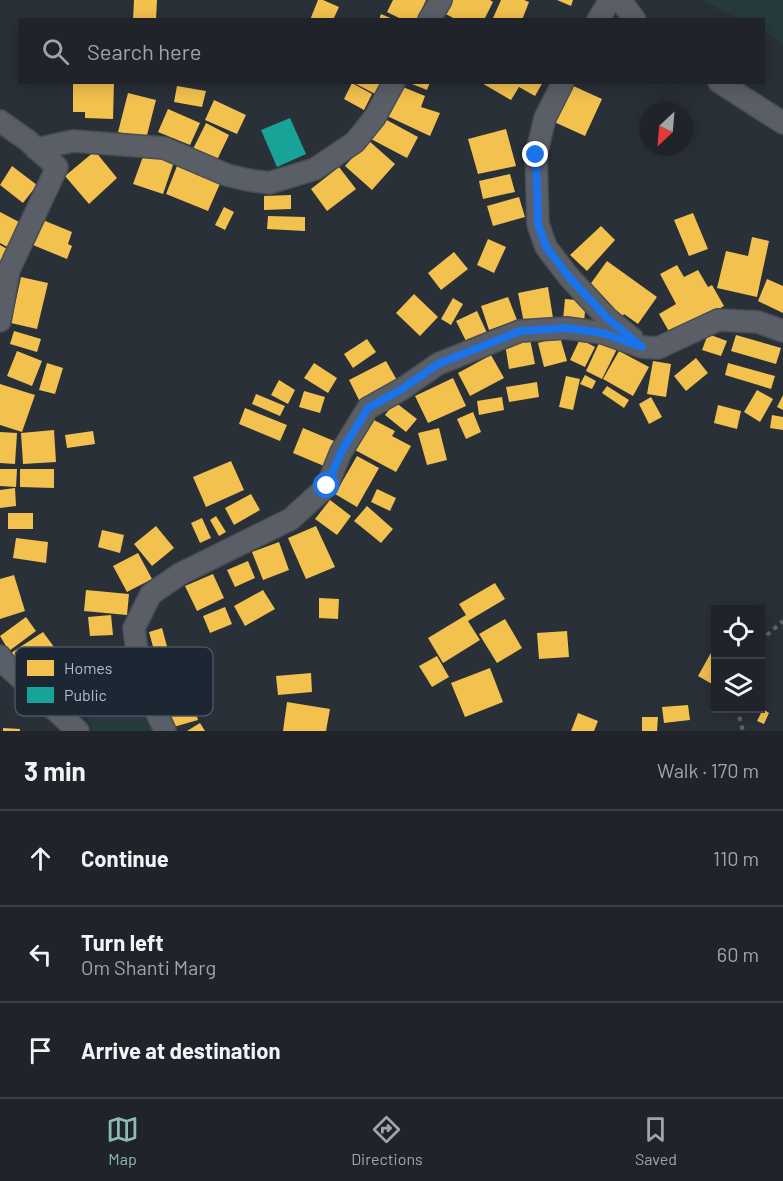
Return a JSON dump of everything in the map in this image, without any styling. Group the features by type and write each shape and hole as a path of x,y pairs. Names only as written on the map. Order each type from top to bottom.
{"street":[{"path":"430,18 441,0"},
{"path":"599,18 610,0"},
{"path":"620,0 634,18"},
{"path":"36,148 73,141 164,148 227,174 269,183 315,169 355,142 375,117 393,84"},
{"path":"562,84 545,118 536,155 538,224 546,247 569,277 607,318 642,347"},
{"path":"723,84 783,123"},
{"path":"0,121 57,167 9,270 0,321"},
{"path":"136,647 134,628 151,594 180,574 291,519 327,486 341,452 368,408 402,389 438,364 520,331 566,328 603,333 642,347 658,348 718,320 758,322 783,331"},
{"path":"0,656 15,673"},
{"path":"62,716 78,731"},
{"path":"158,716 165,731"}],"path":[{"path":"765,637 783,621"},
{"path":"738,713 743,731"}],"green space":[{"path":"702,0 783,0 783,43 765,33 765,18 737,18"},
{"path":"89,716 145,716 151,731 93,731"}],"building: Homes":[{"path":"134,0 157,0 156,18 133,18"},
{"path":"318,0 339,7 334,18 311,18"},
{"path":"393,0 426,0 418,18 399,18 387,12"},
{"path":"448,0 490,0 493,2 485,18 453,18 442,12"},
{"path":"501,0 529,2 523,18 493,18"},
{"path":"557,0 573,0 571,6"},
{"path":"73,84 114,84 113,119 85,118 85,112 73,112"},
{"path":"352,84 372,94 364,110 344,99"},
{"path":"356,84 387,84 381,97"},
{"path":"412,84 429,84 427,90"},
{"path":"483,84 542,84 535,96 519,87 511,100"},
{"path":"569,84 602,99 585,136 552,121"},
{"path":"398,85 425,96 421,107 440,113 430,136 385,115"},
{"path":"177,86 206,91 202,107 174,102"},
{"path":"128,93 156,100 146,139 118,132"},
{"path":"214,100 246,115 237,134 205,120"},
{"path":"168,109 200,123 190,145 158,132"},
{"path":"383,118 418,137 407,158 371,139"},
{"path":"206,123 229,135 217,160 193,149"},
{"path":"506,129 516,166 478,174 468,139"},
{"path":"368,140 395,164 372,190 345,166"},
{"path":"95,151 117,178 89,204 65,176"},
{"path":"145,151 174,162 163,194 133,184"},
{"path":"179,161 222,179 208,211 166,194"},
{"path":"12,166 37,185 23,203 0,185"},
{"path":"339,167 356,189 327,211 311,189"},
{"path":"510,174 515,192 483,199 479,181"},
{"path":"291,195 291,209 264,210 264,196"},
{"path":"519,197 525,217 493,226 487,206"},
{"path":"224,207 234,212 225,230 215,225"},
{"path":"0,212 23,224 11,249 0,243"},
{"path":"693,213 708,249 689,256 674,220"},
{"path":"268,216 305,217 305,231 267,229"},
{"path":"38,218 72,232 68,244 72,246 67,259 28,243"},
{"path":"601,226 615,240 587,271 570,255"},
{"path":"752,237 769,241 757,297 717,288 726,251 748,256"},
{"path":"488,239 506,247 494,273 477,265"},
{"path":"0,245 9,250 0,273"},
{"path":"454,252 468,269 441,290 428,273"},
{"path":"607,261 657,297 638,324 624,314 621,319 584,293"},
{"path":"677,265 684,277 698,270 708,287 712,285 724,306 671,335 659,314 676,304 660,274"},
{"path":"21,277 48,283 37,329 11,323"},
{"path":"767,279 783,286 783,313 758,301"},
{"path":"548,287 553,318 524,323 518,293"},
{"path":"414,294 438,317 420,336 396,313"},
{"path":"508,297 517,320 489,330 481,306"},
{"path":"453,298 463,304 451,325 441,319"},
{"path":"565,299 586,301 584,322 563,320"},
{"path":"477,311 487,333 467,343 456,321"},
{"path":"14,331 41,339 37,352 10,344"},
{"path":"708,334 727,341 721,356 702,350"},
{"path":"736,335 781,348 776,364 731,351"},
{"path":"560,337 567,361 544,367 538,343"},
{"path":"367,339 376,352 353,368 344,354"},
{"path":"530,339 535,364 509,369 505,344"},
{"path":"580,339 595,347 585,367 570,360"},
{"path":"600,341 617,349 602,379 586,371"},
{"path":"17,351 42,361 32,386 7,376"},
{"path":"619,351 649,367 633,396 603,379"},
{"path":"491,355 504,378 470,396 458,373"},
{"path":"696,358 708,373 686,391 674,376"},
{"path":"386,361 398,382 360,402 349,380"},
{"path":"653,361 671,364 666,397 647,394"},
{"path":"47,363 63,368 55,394 39,390"},
{"path":"314,363 337,378 328,393 304,378"},
{"path":"728,363 775,376 771,389 725,375"},
{"path":"585,375 596,381 592,389 580,384"},
{"path":"566,376 580,379 573,410 559,407"},
{"path":"453,378 466,406 428,423 415,396"},
{"path":"279,380 295,390 288,404 271,395"},
{"path":"537,382 539,397 509,402 506,387"},
{"path":"0,384 35,395 22,432 0,425"},
{"path":"607,386 629,400 624,408 602,393"},
{"path":"757,390 773,399 760,422 744,412"},
{"path":"304,391 325,397 320,413 299,407"},
{"path":"256,394 285,406 280,416 252,404"},
{"path":"783,395 783,410 777,407"},
{"path":"502,397 504,410 479,415 477,401"},
{"path":"651,397 662,417 649,424 639,404"},
{"path":"395,402 417,419 406,432 385,415"},
{"path":"718,405 741,411 737,429 714,423"},
{"path":"245,408 287,425 280,441 239,424"},
{"path":"473,412 481,432 466,439 457,419"},
{"path":"772,415 783,417 783,430 770,428"},
{"path":"372,419 395,431 392,436 411,446 396,472 355,450"},
{"path":"303,428 334,441 324,466 293,453"},
{"path":"439,428 447,460 427,465 418,433"},
{"path":"54,430 56,462 23,464 21,433"},
{"path":"93,431 95,444 67,448 65,435"},
{"path":"0,432 17,433 15,464 0,463"},
{"path":"357,456 379,468 357,507 335,494"},
{"path":"231,461 244,490 206,507 193,477"},
{"path":"0,469 17,469 16,487 0,486"},
{"path":"20,469 54,469 54,488 20,487"},
{"path":"15,488 16,506 0,508 0,490"},
{"path":"377,489 396,498 390,511 371,502"},
{"path":"251,494 260,510 234,525 225,508"},
{"path":"330,500 351,516 337,535 315,519"},
{"path":"367,506 393,529 381,543 354,521"},
{"path":"8,513 33,513 33,529 8,529"},
{"path":"216,516 226,532 219,536 210,520"},
{"path":"202,518 211,538 200,543 191,523"},
{"path":"156,526 174,548 152,566 134,544"},
{"path":"316,526 335,567 306,579 288,538"},
{"path":"102,530 124,535 120,553 98,547"},
{"path":"16,538 48,542 46,563 13,558"},
{"path":"279,542 289,570 263,580 252,552"},
{"path":"138,553 152,579 127,592 113,566"},
{"path":"248,561 255,578 235,587 227,570"},
{"path":"213,574 224,598 197,611 185,586"},
{"path":"14,575 25,611 0,619 0,579"},
{"path":"495,583 505,599 468,621 480,640 443,663 428,638 466,615 459,604"},
{"path":"86,590 129,594 127,615 84,611"},
{"path":"263,590 275,609 245,626 234,606"},
{"path":"319,598 339,599 338,619 319,618"},
{"path":"225,607 232,624 210,633 203,616"},
{"path":"111,615 113,635 90,636 88,617"},
{"path":"26,617 36,631 9,651 0,636"},
{"path":"505,619 522,648 497,663 479,634"},
{"path":"162,628 167,647 153,647 149,632"},
{"path":"567,631 569,657 539,659 537,633"},
{"path":"43,632 54,647 20,647"},
{"path":"15,650 15,665 8,655"},
{"path":"711,653 711,683 698,676"},
{"path":"437,656 449,677 432,687 419,666"},
{"path":"490,668 503,702 465,717 451,683"},
{"path":"311,673 312,692 278,695 276,676"},
{"path":"287,702 330,709 326,731 283,731"},
{"path":"688,705 690,720 664,723 662,707"},
{"path":"765,710 769,713 764,724 757,721 761,713 765,713"},
{"path":"578,713 598,721 594,731 571,731"},
{"path":"165,716 197,716 198,720 170,728"},
{"path":"642,717 658,717 657,731 642,731"},
{"path":"200,723 205,731 187,731"},
{"path":"3,728 20,729 20,731 3,731"}],"building: Public":[{"path":"290,118 306,154 277,167 261,130"}],"route":[{"path":"327,486 341,452 368,408 402,389 438,364 520,331 566,328 603,333 642,347 607,318 569,277 546,247 538,224 536,155"}]}
